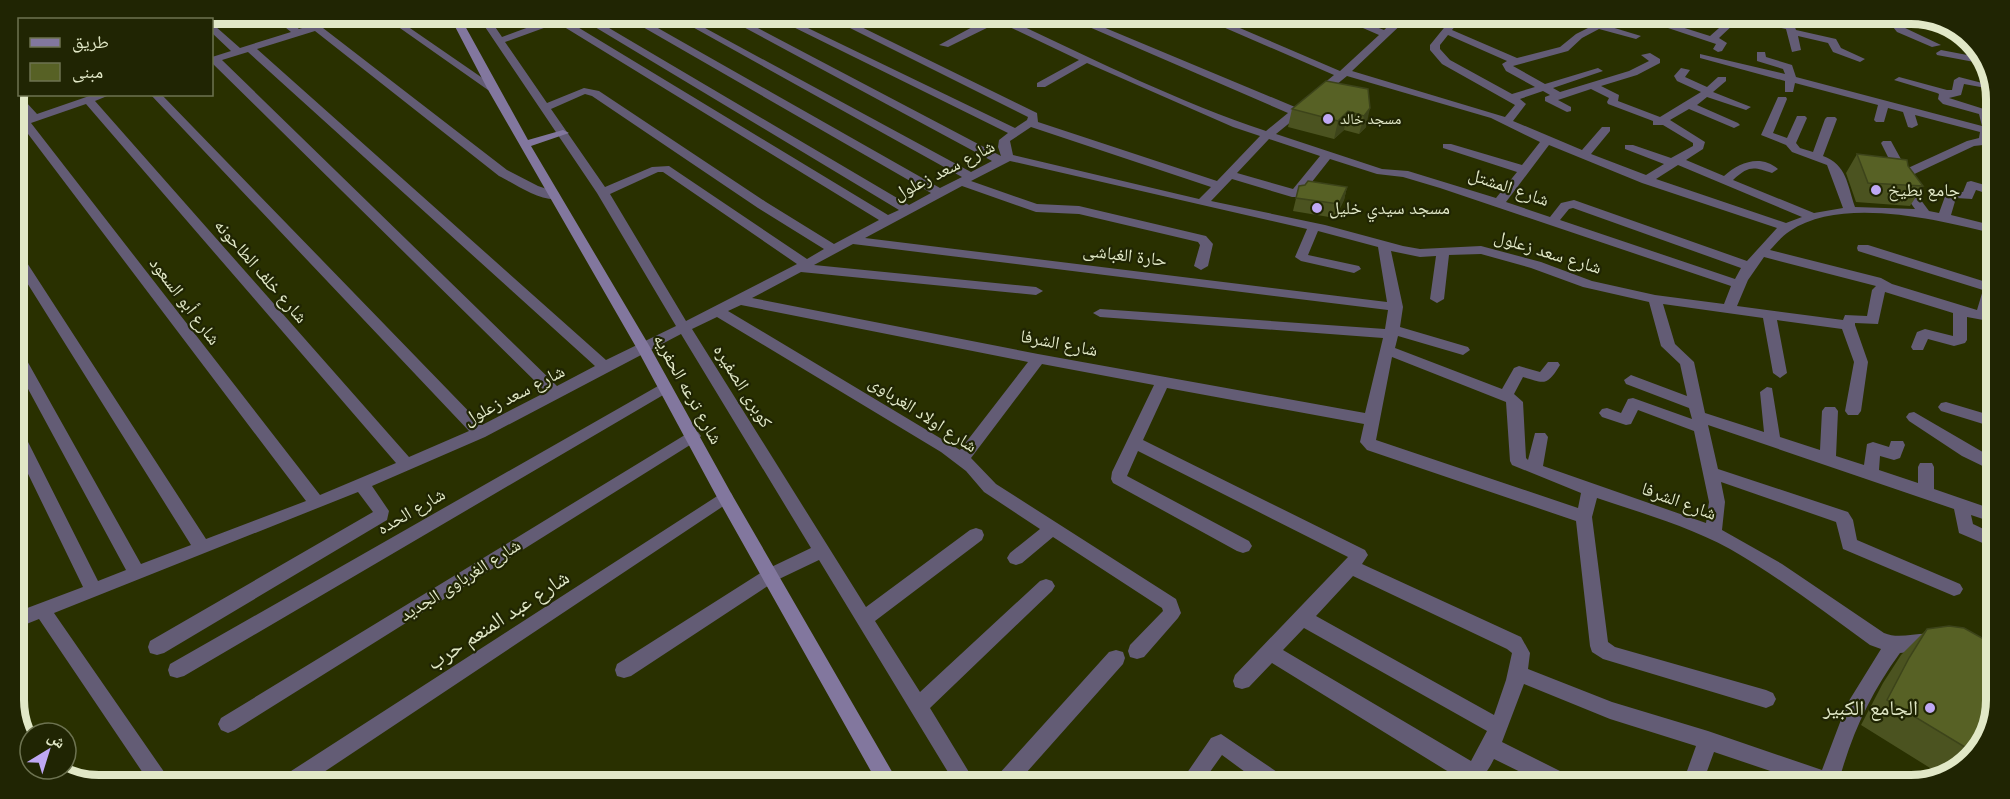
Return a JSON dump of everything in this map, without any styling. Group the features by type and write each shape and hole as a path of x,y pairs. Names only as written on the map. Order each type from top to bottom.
{"street":[{"path":"287,24 298,33"},
{"path":"324,24 213,60 557,394"},
{"path":"397,24 492,88"},
{"name":"شارع ترعه الحفريه","path":"459,24 492,88 643,347 725,497 884,775"},
{"name":"كوبرى الصفيره","path":"488,24 603,193 961,775"},
{"path":"499,41 546,24"},
{"path":"565,24 887,220"},
{"path":"595,24 907,209"},
{"path":"643,24 938,192"},
{"path":"691,24 964,179 1036,208 1079,210 1202,239 1207,244 1201,266"},
{"path":"744,24 1004,158 1004,144 1015,132 1033,121 1033,115 847,24"},
{"path":"792,24 1015,132"},
{"path":"944,45 984,24"},
{"name":"شارع المشتل","path":"1013,24 1210,114 1266,136 1381,172 1424,179 1499,202 1737,284"},
{"path":"1088,24 1296,112"},
{"path":"1222,24 1344,73 1507,121 1547,141 1646,180 1786,227"},
{"path":"1360,24 1384,34"},
{"path":"1202,203 1266,136 1296,112 1324,94 1396,24"},
{"path":"1451,24 1435,45 1435,50 1439,56 1521,105 1507,121"},
{"path":"1660,24 1715,44 1729,24"},
{"path":"1898,24 1900,30 1938,49 1977,64"},
{"path":"1558,95 1507,64 1564,49 1580,36 1598,26 1636,36"},
{"path":"1791,26 1796,50"},
{"path":"1791,26 1832,41 1837,50 1860,59"},
{"path":"316,27 503,173 534,189 555,196"},
{"path":"213,29 238,52"},
{"path":"1447,31 1515,61"},
{"path":"250,48 606,368"},
{"path":"1761,54 1761,59 1788,67 1787,89 1767,134 1790,143 1796,150 1837,163 1835,167 1850,211"},
{"path":"1567,109 1549,99 1632,72 1656,61 1646,56"},
{"path":"1704,56 1787,89 1884,102 1908,108 1986,138"},
{"path":"1041,85 1088,59"},
{"path":"1685,70 1679,76 1681,79 1746,107"},
{"path":"1511,99 1598,71"},
{"path":"1658,123 1689,105 1722,79"},
{"path":"1899,80 1945,93 1957,93 1959,80 1982,86"},
{"path":"1592,86 1615,97 1612,102 1696,139 1700,144 1646,180"},
{"path":"546,107 584,91 592,91 832,249"},
{"path":"1945,93 1943,99 1947,102 1986,114"},
{"path":"157,96 480,433"},
{"path":"24,122 92,98"},
{"name":"شارع خلف الطاحونه","path":"92,98 407,465"},
{"path":"1880,120 1884,102"},
{"path":"1689,105 1734,125"},
{"path":"1908,108 1912,125"},
{"path":"1790,143 1801,118"},
{"path":"1818,156 1831,119"},
{"name":"شارع أبو السعود","path":"24,122 317,503"},
{"path":"1029,123 1218,185"},
{"path":"1583,156 1606,129"},
{"path":"525,144 564,133"},
{"path":"1899,172 1971,143 1986,140"},
{"path":"1499,202 1547,141"},
{"path":"1887,143 1898,163 1903,184 1926,214"},
{"path":"1447,146 1524,171"},
{"path":"1629,147 1726,180 1813,217"},
{"path":"1229,174 1290,193 1298,193 1327,155"},
{"name":"شارع سعد زعلول","path":"24,618 317,503 480,433 643,347 739,300 1004,158 1420,253 1480,250 1536,265 1588,284 1655,299 1848,326 1850,318 1873,321 1879,290 1887,287"},
{"path":"1726,180 1738,169 1758,163 1772,169"},
{"path":"603,193 656,169 665,168 802,266 1036,291"},
{"path":"1944,217 1951,194 1968,196 1970,186 1974,185 1986,189"},
{"path":"1553,221 1565,206 1574,204 1747,267"},
{"path":"1728,309 1737,284 1747,267 1786,227 1813,217 1850,211 1926,214 1986,228"},
{"path":"1314,227 1302,258 1354,269"},
{"name":"حارة الغباشى","path":"849,240 1396,306"},
{"path":"1384,245 1396,306 1391,338 1367,440 1373,446 1584,517"},
{"path":"1863,248 1986,287"},
{"path":"1437,299 1443,252"},
{"path":"1761,252 1876,281 1887,287 1960,311 1986,317"},
{"path":"24,268 202,548"},
{"path":"1655,299 1668,346 1687,362 1717,502 1713,533"},
{"name":"شارع الشرفا","path":"739,300 1162,383 1373,420"},
{"name":"شارع اولاد الغرباوى","path":"718,311 962,459 990,488 1170,604 1172,613 1137,651"},
{"path":"1918,347 1922,335 1925,334 1954,341 1960,340 1960,311"},
{"path":"1100,313 1391,338 1462,350"},
{"path":"1769,315 1780,373"},
{"path":"1848,326 1861,362 1853,411"},
{"path":"1391,338 1506,394 1518,371 1543,378 1553,365"},
{"path":"962,459 1038,359"},
{"path":"24,368 137,574"},
{"path":"1631,380 1698,416"},
{"path":"1162,383 1120,472 1119,479 1243,546"},
{"name":"شارع الحده","path":"177,670 665,387"},
{"path":"1767,392 1773,440"},
{"name":"شارع الشرفا","path":"1506,394 1515,402 1518,461 1590,491 1647,508 1713,533 1763,562 1878,639 1894,646"},
{"path":"1607,413 1626,420 1633,403 1698,416 1871,472 1986,514"},
{"path":"1946,407 1986,420"},
{"path":"1828,459 1830,411"},
{"path":"1914,417 1959,447 1986,461"},
{"name":"شارع الغرباوى الجديد","path":"228,724 693,436"},
{"path":"1534,469 1540,437"},
{"path":"1134,442 1359,555 1351,567 1242,681"},
{"path":"1871,472 1873,448 1894,454 1897,445"},
{"path":"24,450 94,591"},
{"path":"1926,467 1926,491"},
{"path":"1710,472 1842,518 1845,520 1849,544 1954,589"},
{"path":"157,647 379,517 381,511 361,484"},
{"path":"1590,491 1584,517 1599,646 1610,653 1766,699"},
{"name":"شارع عبد المنعم حرب","path":"303,775 725,497"},
{"path":"1961,504 1965,528 1986,537"},
{"path":"1016,558 1052,528"},
{"path":"864,619 976,535"},
{"path":"624,670 771,575 822,551"},
{"path":"1351,567 1514,643 1521,653 1517,674 1497,727 1477,771 1470,775"},
{"path":"918,706 1046,586"},
{"path":"43,611 156,775"},
{"path":"1303,618 1497,727"},
{"path":"1834,775 1840,741 1854,706 1873,674 1894,646 1932,641 1948,648"},
{"path":"1270,652 1457,775"},
{"path":"1011,775 1116,658"},
{"path":"1517,674 1610,710 1708,740 1807,775"},
{"path":"1696,775 1708,740"},
{"path":"1197,775 1221,743 1261,775"},
{"path":"1489,746 1547,775"}],"building":[{"path":"1326,81 1368,89 1370,108 1364,116 1348,111 1338,121 1292,109"},
{"path":"1857,154 1907,160 1908,166 1923,186 1868,183"},
{"path":"1308,181 1347,187 1339,204 1296,198 1299,186 1305,185"},
{"path":"1949,626 1964,628 1986,640 1985,710 1982,724 1968,749 1887,700 1927,629"}],"place":[{"name":"مسجد خالد","path":"1328,119"},
{"name":"جامع بطيخ","path":"1876,190"},
{"name":"مسجد سيدي خليل","path":"1317,208"},
{"name":"الجامع الكبير","path":"1930,708"}]}
